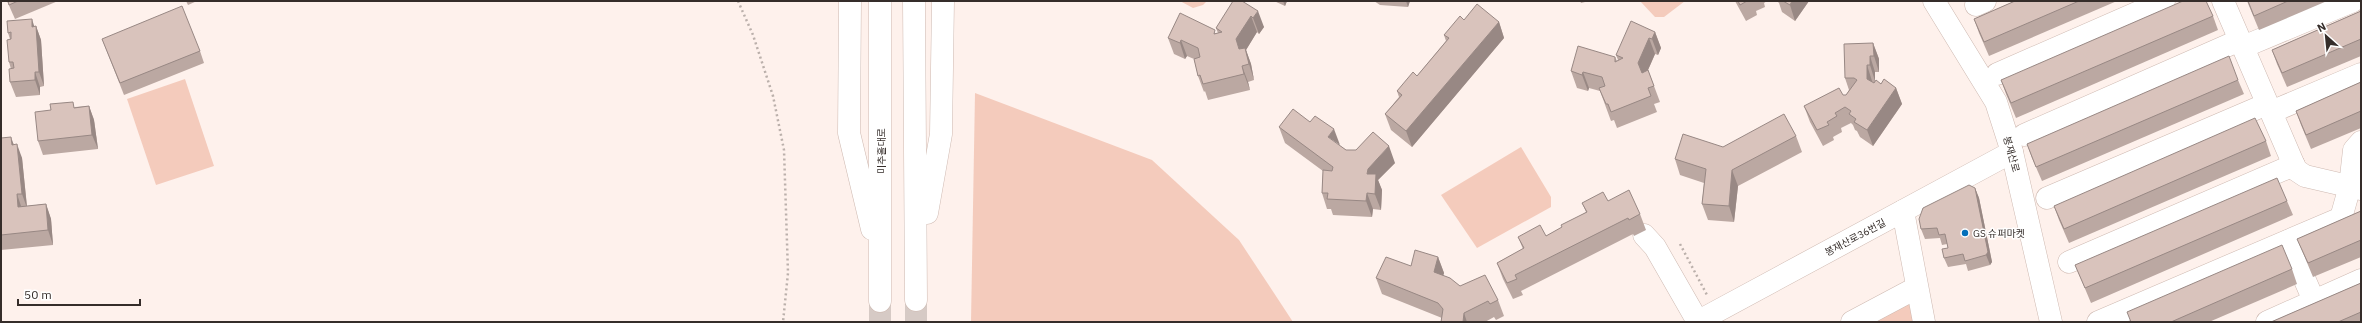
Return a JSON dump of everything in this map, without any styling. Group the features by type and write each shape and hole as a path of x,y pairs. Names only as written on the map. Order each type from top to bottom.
{"main road":[{"path":"850,1 850,133 881,266"},
{"name":"미추홀대로","path":"880,1 880,301"},
{"path":"914,1 918,262 916,300"},
{"path":"918,262 941,134 943,1"},
{"name":"봉재산로","path":"1934,1 1996,102 2018,143 2051,322"},
{"path":"1997,74 2164,1"},
{"path":"2223,1 2296,170 2305,176 2356,188"},
{"name":"봉재산로36번길","path":"1702,319 1903,211 2018,143 2241,44 2354,1"},
{"path":"2047,198 2269,108 2361,74"},
{"path":"2098,322 2341,218 2356,188 2354,150 2361,142"},
{"path":"2069,262 2294,165"},
{"path":"1903,211 1916,288 1924,322"},
{"path":"1644,235 1656,247 1702,319"},
{"path":"2288,241 2314,301"},
{"path":"2267,322 2361,280"},
{"path":"1852,322 1916,288"}],"path":[{"path":"738,1 753,35 773,96 784,150 788,273 783,322"},
{"path":"1680,244 1702,319"}],"shaded area":[{"path":"1180,1 1207,1 1203,5 1193,8"},
{"path":"1640,1 1685,1 1664,17 1655,17"},
{"path":"185,79 214,166 156,185 127,99"},
{"path":"975,93 1152,160 1239,240 1293,322 971,322"},
{"path":"1521,147 1551,197 1551,207 1477,248 1441,195"},
{"path":"1913,295 1919,322 1857,322"}],"building":[{"path":"8,1 18,1 9,5"},
{"path":"1233,1 1242,1 1258,11 1253,18 1251,16 1236,39 1239,49 1245,48 1249,64 1242,66 1244,74 1203,84 1200,75 1198,76 1194,59 1200,57 1198,48 1181,40 1180,43 1168,38 1180,13 1215,30 1214,34 1222,32 1216,28"},
{"path":"1738,1 1747,1 1740,5"},
{"path":"1783,1 1792,1 1790,5"},
{"path":"2015,1 2079,1 1984,42 1974,19"},
{"path":"2183,1 2206,1 2213,16 2011,103 2001,80"},
{"path":"2248,1 2288,1 2254,16"},
{"path":"1477,4 1499,22 1406,131 1385,114 1402,95 1397,91 1413,72 1417,76 1449,38 1444,35 1460,16 1464,20"},
{"path":"182,6 200,51 120,83 102,39"},
{"path":"2361,11 2361,39 2282,73 2272,50"},
{"path":"32,19 32,27 36,26 39,72 35,72 35,80 10,82 9,69 14,68 13,62 9,62 7,40 11,39 11,32 8,33 7,21"},
{"path":"1631,21 1655,32 1652,39 1649,38 1638,63 1642,73 1648,70 1654,86 1648,88 1651,96 1611,112 1599,88 1605,86 1602,77 1583,72 1582,75 1571,71 1578,46 1615,57 1615,62 1623,58 1616,55"},
{"path":"1873,43 1874,56 1870,56 1870,65 1867,65 1867,79 1874,83 1876,80 1881,84 1884,79 1896,88 1867,130 1854,122 1856,119 1849,114 1851,111 1845,107 1835,113 1837,116 1827,122 1829,125 1817,130 1804,106 1839,88 1843,95 1846,95 1857,80 1854,78 1845,78 1844,44"},
{"path":"2229,56 2238,80 2036,167 2027,144"},
{"path":"2361,82 2361,111 2306,135 2296,111"},
{"path":"73,102 74,108 89,106 92,135 38,141 35,112 51,110 50,104"},
{"path":"1293,109 1310,122 1315,116 1334,129 1328,137 1346,150 1356,150 1373,132 1389,146 1368,169 1367,174 1376,174 1375,194 1367,193 1366,201 1327,199 1328,193 1322,193 1323,170 1332,171 1333,167 1279,127"},
{"path":"1784,114 1796,136 1732,170 1729,206 1702,204 1706,169 1675,159 1683,134 1723,147"},
{"path":"2255,118 2266,141 2064,229 2054,206"},
{"path":"11,137 12,145 17,144 22,194 17,194 18,207 46,204 48,230 1,235 1,138"},
{"path":"2277,178 2287,201 2085,288 2075,265"},
{"path":"1969,185 1975,188 1988,252 1986,255 1965,261 1963,254 1944,258 1942,249 1948,248 1945,234 1939,235 1937,228 1921,229 1919,219 1923,208"},
{"path":"1629,190 1640,214 1629,220 1628,218 1515,275 1517,279 1507,283 1497,263 1524,248 1518,237 1540,225 1546,236 1562,227 1561,225 1587,212 1582,203 1603,192 1608,201"},
{"path":"2361,211 2361,240 2308,263 2297,239"},
{"path":"2282,245 2292,269 2171,322 2131,322 2127,312"},
{"path":"1415,250 1438,257 1434,272 1450,278 1460,286 1485,275 1498,300 1490,304 1488,301 1464,313 1463,322 1441,322 1443,309 1438,303 1376,278 1386,257 1411,266"},
{"path":"2361,283 2361,312 2338,322 2271,322"}],"tunnel":[{"path":"916,300 916,322"},
{"path":"880,301 880,322"}],"place":[{"name":"GS 슈퍼마켓","path":"1965,233"}]}
